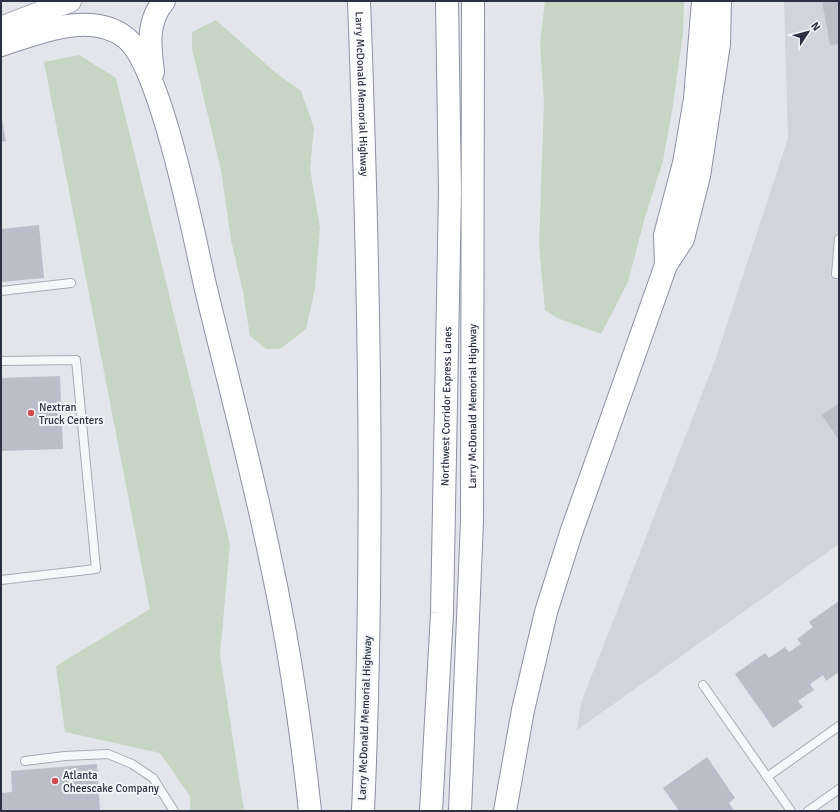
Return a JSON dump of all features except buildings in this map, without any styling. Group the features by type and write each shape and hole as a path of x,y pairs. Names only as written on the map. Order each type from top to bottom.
{"main road":[{"path":"1,28 70,1"},
{"path":"164,1 159,7 151,24 150,43 156,90 192,227 271,561 300,721 310,811"},
{"name":"Larry McDonald Memorial Highway","path":"359,1 368,343 370,540 363,811"},
{"name":"Northwest Corridor Express Lanes","path":"430,811 442,613 450,208 447,1"},
{"name":"Larry McDonald Memorial Highway","path":"460,811 472,521 473,1"},
{"path":"666,265 665,235 684,163 695,99 703,1"},
{"path":"505,811 523,710 546,612 571,533 666,265 683,238 700,176 719,44 720,1"},
{"path":"1,45 58,29 79,25 103,27 121,34 129,40 140,56 156,90"}],"lane":[{"path":"836,274 839,239"},
{"path":"1,291 71,283"},
{"path":"1,361 76,360 96,569 1,580"},
{"path":"703,685 791,811"},
{"path":"767,777 839,726"},
{"path":"25,761 65,756 108,754 132,764 153,778 174,811"},
{"path":"808,811 839,789"}],"shaded area":[{"path":"784,1 839,1 839,544 577,730 581,703 716,358 788,138"}],"green space":[{"path":"545,1 684,1 683,33 673,105 663,161 645,217 628,282 601,334 557,318 545,310 539,245 544,102 540,44"},
{"path":"216,20 276,73 301,91 314,128 310,169 320,228 315,288 306,329 280,349 266,349 250,336 243,292 231,240 221,170 192,49 192,32"},
{"path":"79,55 116,78 230,544 220,655 244,811 190,811 190,796 160,753 65,732 56,666 150,609 44,62"}],"place":[{"name":"Nextran Truck Centers","path":"31,413"},
{"name":"Atlanta Cheescake Company","path":"55,781"}]}
